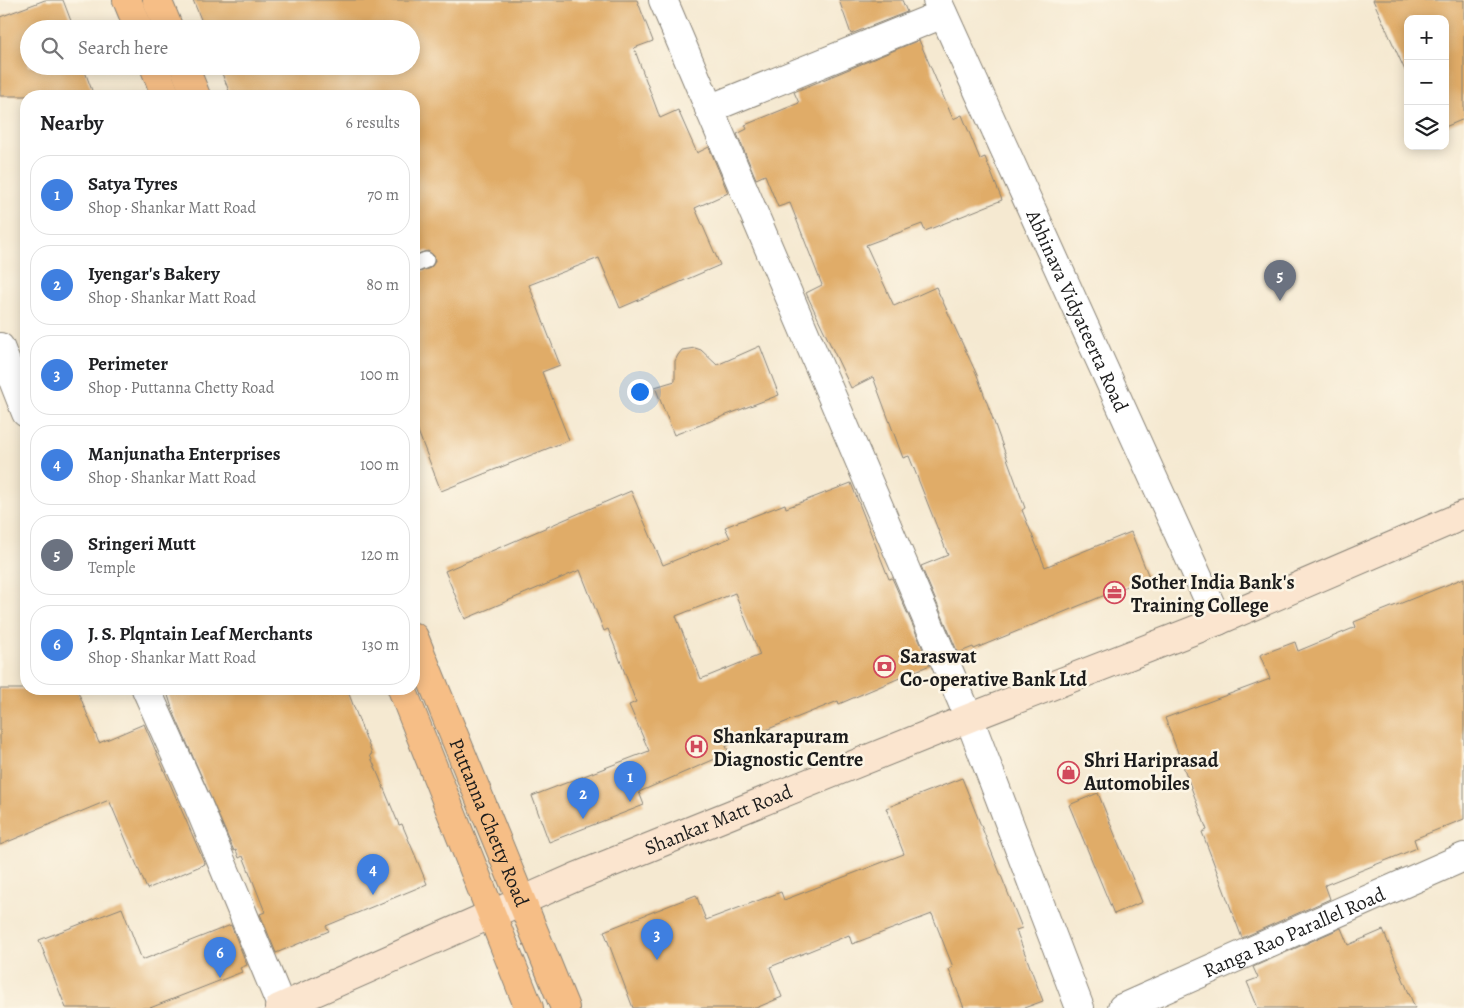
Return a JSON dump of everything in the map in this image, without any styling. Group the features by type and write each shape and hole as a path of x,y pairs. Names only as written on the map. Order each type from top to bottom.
{"main road":[{"path":"127,0 135,20"},
{"path":"157,0 165,20"},
{"path":"158,75 164,90"},
{"path":"188,75 194,90"},
{"name":"Puttanna Chetty Road","path":"420,652 565,1008"},
{"name":"Puttanna Chetty Road","path":"404,695 529,1008"}],"street":[{"path":"663,0 970,718 1080,1008"},
{"path":"709,108 940,7"},
{"name":"Abhinava Vidyateerta Road","path":"940,7 1218,621"},
{"path":"0,347 20,398"},
{"name":"Shankar Matt Road","path":"281,1008 521,900 970,718 1218,621 1464,515"},
{"path":"149,695 198,805 281,1008"},
{"name":"Ranga Rao Parallel Road","path":"1122,1008 1464,857"}],"building":[{"path":"45,0 63,0 71,20 20,20 20,75 86,75 92,90 20,90 20,96 0,96 0,17"},
{"path":"193,0 637,0 653,41 634,48 660,118 678,110 697,153 709,147 728,193 695,208 720,265 620,308 599,258 529,285 560,365 542,372 569,440 441,491 420,437 420,272 430,268 435,261 434,256 428,251 420,253 420,90 229,90 223,75 420,75 420,20 201,20"},
{"path":"839,0 902,0 907,12 851,34"},
{"path":"1373,0 1464,0 1464,119 1449,125 1449,15 1404,15 1404,68"},
{"path":"919,40 953,119 962,115 980,159 985,157 1002,200 925,231 922,224 866,245 894,306 936,287 977,375 1025,508 1022,510 1045,567 1131,532 1149,577 974,649 973,647 958,653 921,566 948,555 909,456 903,458 873,377 851,388 806,293 822,285 790,203 778,207 765,175 756,179 737,134 747,129 745,125 799,103 794,92"},
{"path":"760,346 779,395 674,435 655,387 675,381 675,361 682,350 695,348 701,350 717,365"},
{"path":"851,483 889,579 892,578 930,665 839,704 838,701 726,746 729,753 639,792 644,805 549,842 532,796 649,751 629,705 636,702 608,629 604,631 580,570 465,619 445,571 631,491 663,565 730,538 725,527 785,504 786,508","holes":["735,593 760,655 701,679 676,616"]},
{"path":"1464,578 1464,819 1414,839 1417,848 1325,885 1330,899 1242,938 1202,832 1207,830 1165,718 1270,679 1260,655 1295,642 1298,651 1356,627 1354,622"},
{"path":"0,689 20,689 20,695 79,695 99,743 144,724 205,864 147,889 109,800 0,845"},
{"path":"168,695 349,695 372,754 370,755 399,825 402,824 427,884 326,926 329,931 276,953 260,914 265,912 243,856 239,858 236,850 234,851 173,711"},
{"path":"962,778 1022,928 1016,930 1043,1001 1024,1008 964,1008 949,969 953,967 932,914 852,944 849,935 770,967 782,997 756,1008 633,1008 604,931 696,895 706,920 781,892 784,900 904,854 886,808"},
{"path":"1098,793 1142,902 1114,914 1069,805"},
{"path":"122,908 142,960 231,925 247,965 240,968 242,972 150,1008 66,1008 39,940"},
{"path":"1341,928 1348,945 1383,930 1415,1008 1258,1008 1247,982 1258,978 1253,967"}],"place":[{"name":"Sringeri Mutt","path":"1280,301"},
{"name":"Sother India Bank's Training College","path":"1115,593"},
{"name":"Saraswat Co-operative Bank Ltd","path":"884,667"},
{"name":"Shankarapuram Diagnostic Centre","path":"697,747"},
{"name":"Shri Hariprasad Automobiles","path":"1068,772"},
{"name":"Satya Tyres","path":"630,802"},
{"name":"Iyengar's Bakery","path":"583,819"},
{"name":"Manjunatha Enterprises","path":"373,895"},
{"name":"Perimeter","path":"657,960"},
{"name":"J. S. Plqntain Leaf Merchants","path":"220,978"}]}
